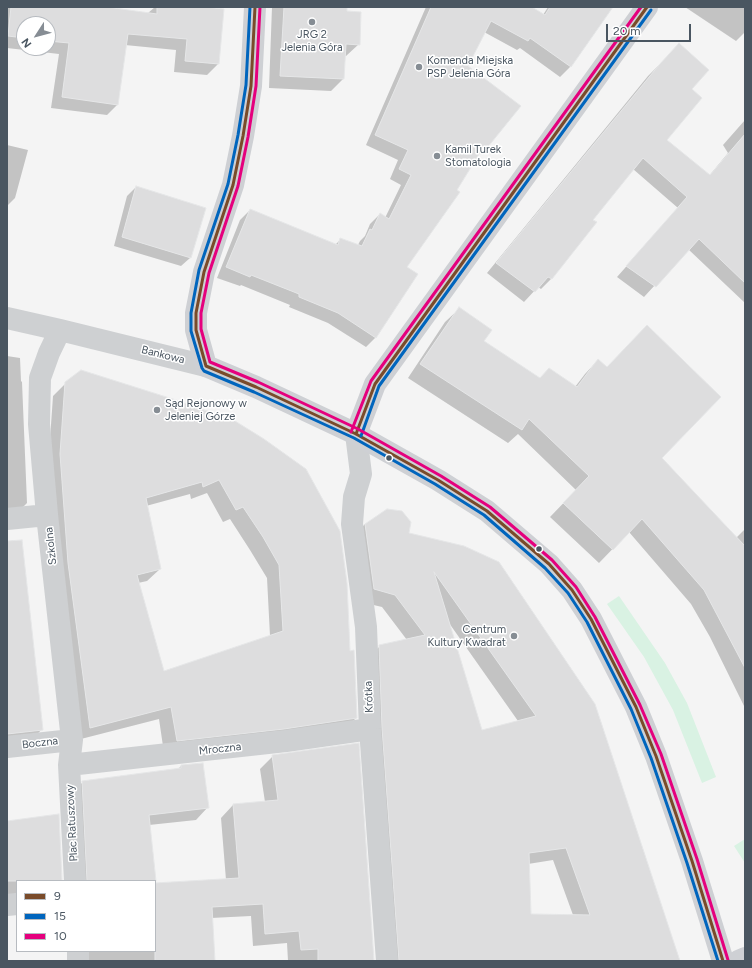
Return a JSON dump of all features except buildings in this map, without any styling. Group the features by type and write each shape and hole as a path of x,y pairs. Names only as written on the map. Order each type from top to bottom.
{"street":[{"path":"206,366 196,330 196,313 204,272 233,185 243,136 251,86 255,7"},
{"path":"356,434 375,384 647,7"},
{"name":"Bankowa","path":"7,318 206,366 256,387 356,434 438,480 487,511 549,564 572,590 591,620 636,708 661,770 694,867 723,961"},
{"name":"Szkolna","path":"60,330 40,378 39,424 47,515 72,740 69,765"},
{"name":"Krótka","path":"356,434 361,474 354,497 352,524 366,627 370,729 387,961"},
{"path":"7,519 47,515"},
{"name":"Mroczna","path":"69,765 286,741 370,729"},
{"name":"Boczna","path":"7,747 72,740"},
{"name":"Plac Ratuszowy","path":"69,765 75,880"},
{"path":"738,961 745,958"}],"green space":[{"path":"619,596 665,663 687,703 716,777 702,783 673,710 644,657 607,604"},
{"path":"745,839 745,863 734,846"}],"transit line":[{"name":"15","path":"250,7 246,85 238,135 228,184 199,270 191,313 191,331 202,368 204,371 254,392 354,438 435,484 484,515 545,568 568,593 587,622 631,709 651,758 687,863 718,961"},
{"name":"9","path":"255,7 251,86 243,136 233,185 204,272 196,313 196,330 206,366 256,387 356,434 438,480 487,511 549,564 572,590 591,619 636,707 656,756 692,861 723,961"},
{"name":"10","path":"260,7 256,86 248,137 238,186 209,273 201,313 201,329 210,362 258,382 358,429 441,476 490,507 552,560 576,587 595,617 640,705 661,754 697,859 728,960"},
{"name":"10","path":"351,432 371,381 641,7"},
{"name":"9","path":"356,434 375,384 647,7"},
{"name":"15","path":"361,436 379,386 651,10"}],"place":[{"name":"JRG 2 Jelenia Góra","path":"312,22"},
{"name":"Komenda Miejska PSP Jelenia Góra","path":"419,67"},
{"name":"Kamil Turek Stomatologia","path":"437,156"},
{"name":"Sąd Rejonowy w Jeleniej Górze","path":"157,410"},
{"name":"Centrum Kultury Kwadrat","path":"514,636"}]}
